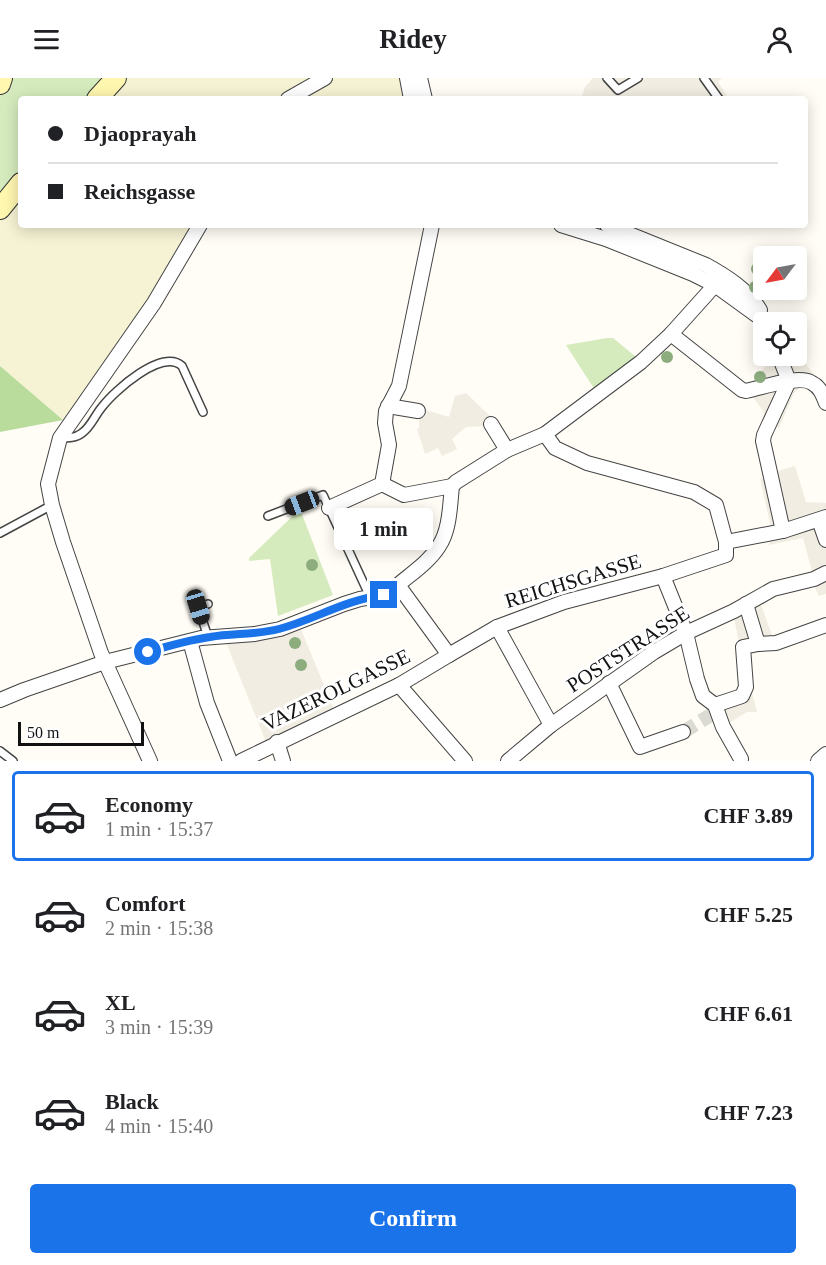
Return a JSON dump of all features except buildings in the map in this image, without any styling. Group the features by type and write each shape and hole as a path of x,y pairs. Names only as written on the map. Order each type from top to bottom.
{"main road":[{"path":"0,84 2,78"},
{"path":"100,96 116,78"},
{"path":"0,209 18,187"}],"street":[{"path":"293,96 325,78"},
{"path":"407,78 410,96"},
{"path":"420,78 424,96"},
{"path":"150,761 105,662 52,505 48,484 60,438 154,303 198,228"},
{"path":"382,484 388,452 385,420 388,406 399,386 431,228"},
{"path":"581,228 607,232 706,264 745,292 760,312"},
{"path":"607,232 715,285 753,313"},
{"path":"382,484 404,495 452,486 507,450 545,434 641,362 671,334 715,285"},
{"path":"671,334 742,390 801,379 818,387 826,403"},
{"path":"778,532 764,435 789,381 783,366"},
{"path":"388,406 418,411"},
{"path":"491,424 507,450"},
{"path":"545,434 555,448 587,463 705,497 716,505 726,542 778,532 822,519 826,540"},
{"path":"329,508 382,484"},
{"path":"0,700 105,662 208,637 255,634 280,629 344,604 377,596 398,585 427,560 440,544 448,518 452,486"},
{"name":"REICHSGASSE","path":"449,655 497,627 564,602 663,576 726,555 726,542"},
{"path":"663,576 686,633 703,696 714,710 741,759"},
{"name":"POSTSTRASSE","path":"508,761 551,725 609,683 686,633 773,589 820,576"},
{"path":"398,585 449,655"},
{"path":"746,604 758,644"},
{"path":"714,710 742,696 746,687 743,647 776,643 826,626"},
{"path":"497,627 551,725"},
{"path":"190,641 207,703 230,761"},
{"name":"VAZEROLGASSE","path":"241,761 277,742 337,717 399,685 449,655"},
{"path":"609,683 640,747 683,732"},
{"path":"399,685 465,761"},
{"path":"277,742 283,761"},
{"path":"818,761 826,754"}],"lane":[{"path":"607,78 618,90 638,78"},
{"path":"704,78 717,96"},
{"path":"60,438 71,438 82,433 103,406 122,387 149,369 169,361 182,366 203,412"},
{"path":"268,516 323,495 377,596"},
{"path":"0,533 52,505"},
{"path":"208,604 198,607 208,637"},
{"path":"0,751 13,761"}],"shaded area":[{"path":"116,78 401,78 404,96 100,96"},
{"path":"593,78 722,78 718,82 727,96 582,96 585,87"},
{"path":"18,187 18,228 189,228 146,301 63,420 0,366 0,209"},
{"path":"807,365 814,374 794,393 779,428 773,426 747,388 766,366"},
{"path":"466,393 494,420 490,426 466,427 452,439 457,449 442,456 438,448 425,454 417,429 419,428 419,408 449,417 455,396"},
{"path":"795,466 806,502 826,503 826,594 819,596 814,586 803,538 769,545 772,533 760,478 765,480 774,472"},
{"path":"752,595 760,602 777,649 747,655 740,648 731,603"},
{"path":"298,622 337,717 268,747 223,635"},
{"path":"750,686 757,712 747,712 719,729 700,699 742,690"}],"green space":[{"path":"2,78 116,78 100,96 18,96 18,187 0,209 0,84"},
{"path":"613,338 636,357 595,390 566,345"},
{"path":"0,366 63,420 0,432"},
{"path":"300,509 333,595 278,616 270,559 249,561 249,558"}],"tunnel":[{"path":"683,732 711,715"}],"route":[{"path":"148,652 201,638 255,634 280,629 360,598 384,595"}]}
